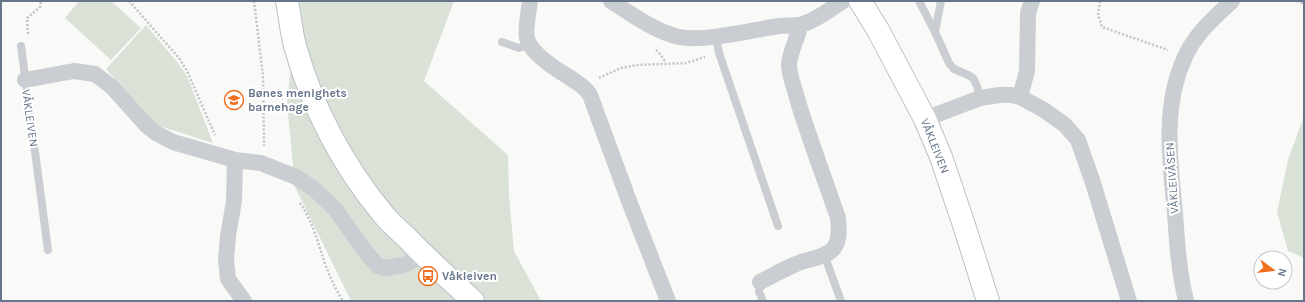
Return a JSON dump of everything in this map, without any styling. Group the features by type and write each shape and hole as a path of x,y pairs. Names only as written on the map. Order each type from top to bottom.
{"street":[{"path":"287,1 295,45 306,81 322,119 343,157 384,216 423,255 473,301"},
{"path":"530,1 527,38 530,45 535,52 586,88 590,95 668,301"},
{"path":"611,1 657,29 679,37 695,38 783,25 800,25 811,21 843,1"},
{"name":"VÅKLEIVEN","path":"860,1 878,30 924,119 943,164 988,301"},
{"path":"1020,97 1027,70 1028,12 1032,1"},
{"name":"VÅKLEIVÅSEN","path":"1186,301 1182,286 1179,259 1170,152 1169,130 1173,94 1178,73 1186,55 1196,39 1210,22 1232,1"},
{"path":"760,282 833,249 837,241 839,230 838,218 804,121 791,76 789,65 794,42 799,32 800,25"},
{"name":"VÅKLEIVEN","path":"25,80 74,71 95,74 112,86 147,126 156,133 173,142 235,160 261,163 296,177 314,189 335,209 364,250 378,266 385,268 404,265 423,255"},
{"path":"924,119 960,104 980,98 1011,95 1020,97 1044,110 1066,125 1078,140 1093,183 1129,301"},
{"path":"235,160 234,201 226,259 228,279 244,301"}],"lane":[{"path":"919,1 949,63 954,69 972,78 977,86 980,98"},
{"path":"935,32 941,1"},
{"path":"716,36 719,53 778,226"},
{"path":"502,42 519,48 530,45"},
{"path":"21,46 25,80"},
{"name":"VÅKLEIVEN","path":"25,80 48,250"},
{"path":"824,254 841,301"},
{"path":"760,282 759,292 763,301"}],"path":[{"path":"21,46 27,46 27,18 40,7 41,1"},
{"path":"129,1 179,58 187,71 217,139 235,160"},
{"path":"254,1 263,76 264,153 277,169"},
{"path":"1100,1 1098,15 1102,27 1186,55"},
{"path":"1297,1 1304,4"},
{"path":"586,88 605,75 621,68 637,64 686,63 696,60"},
{"path":"297,200 302,205 318,240 324,262 334,287 343,301"}],"shaded area":[{"path":"79,1 111,1 141,28 111,60 65,18"},
{"path":"298,1 454,1 424,81 508,155 509,196 514,251 541,301 351,301 295,187 287,103"},
{"path":"146,25 187,76 213,143 156,125 106,69"},
{"path":"1304,116 1304,258 1293,253 1293,250 1288,250 1277,212 1288,160"}],"place":[{"name":"Bønes menighets barnehage","path":"234,100"},
{"name":"Våkleiven","path":"428,276"}]}
